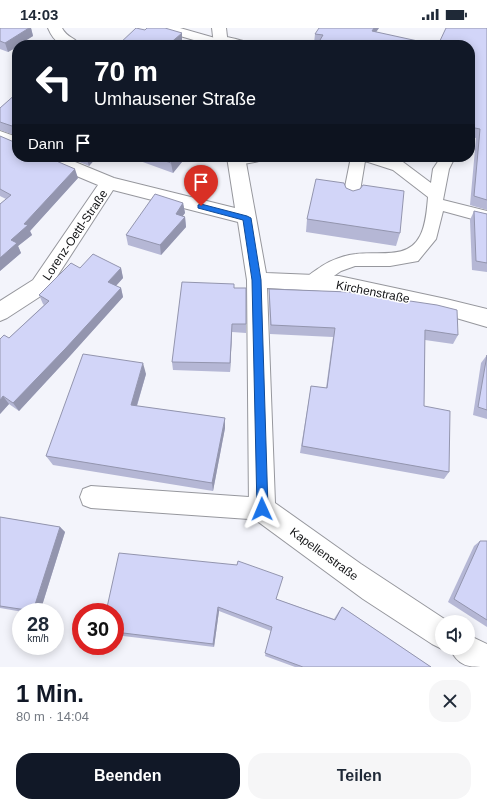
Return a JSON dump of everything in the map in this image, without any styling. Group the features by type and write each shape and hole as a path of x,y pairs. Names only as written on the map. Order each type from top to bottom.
{"street":[{"path":"55,28 59,37 64,40"},
{"path":"0,136 12,142"},
{"path":"59,162 109,183 247,218"},
{"path":"237,162 257,280 262,509"},
{"name":"Lorenz-Oettl-Straße","path":"0,312 40,286 109,183"},
{"name":"Kirchenstraße","path":"257,280 339,284 446,307 487,318"},
{"name":"Kapellenstraße","path":"262,509 399,607 435,630"},
{"path":"475,654 487,661"}],"lane":[{"path":"167,28 220,39"},
{"path":"350,198 357,162"},
{"path":"386,162 398,166 435,199 487,217"},
{"path":"312,282 335,266 355,260 390,260 412,256 428,240 434,216 435,199 441,169 445,162"},
{"path":"91,497 262,509"}],"building":[{"path":"0,28 29,28 5,43 0,41"},
{"path":"136,28 145,30 147,28 165,28 182,33 174,40 123,40"},
{"path":"319,28 374,28 372,31 413,40 320,40 323,35 315,34"},
{"path":"446,28 487,28 487,200 474,196 480,129 475,128 475,40 440,40"},
{"path":"12,97 12,126 0,122 0,108"},
{"path":"0,136 12,141 12,162 59,162 75,169 24,224 28,225 11,240 17,243 0,258 0,204 11,195 0,189"},
{"path":"316,179 344,183 346,188 353,191 360,189 363,185 404,191 400,233 307,219"},
{"path":"155,194 183,203 176,214 185,217 160,245 126,235"},
{"path":"474,211 487,214 487,263 476,261"},
{"path":"93,254 121,268 108,282 121,288 13,403 3,396 0,400 0,339 4,335 9,338 49,301 39,295 71,263 80,268"},
{"path":"182,282 234,284 234,288 246,288 246,324 232,324 230,363 172,362"},
{"path":"269,289 349,292 437,305 457,310 458,335 425,330 424,406 450,411 449,472 302,446 311,386 327,388 335,328 271,325"},
{"path":"83,354 143,363 131,405 225,418 212,483 46,456"},
{"path":"487,355 487,410 478,407"},
{"path":"0,517 60,527 36,603 12,603 12,608 0,606"},
{"path":"480,541 487,541 487,620 454,599"},
{"path":"119,553 237,565 238,561 283,577 276,599 335,620 342,607 431,667 303,667 265,653 272,627 218,607 213,644 124,633 124,603 108,603"}],"route":[{"path":"201,206 247,218 257,280 262,509"}]}
